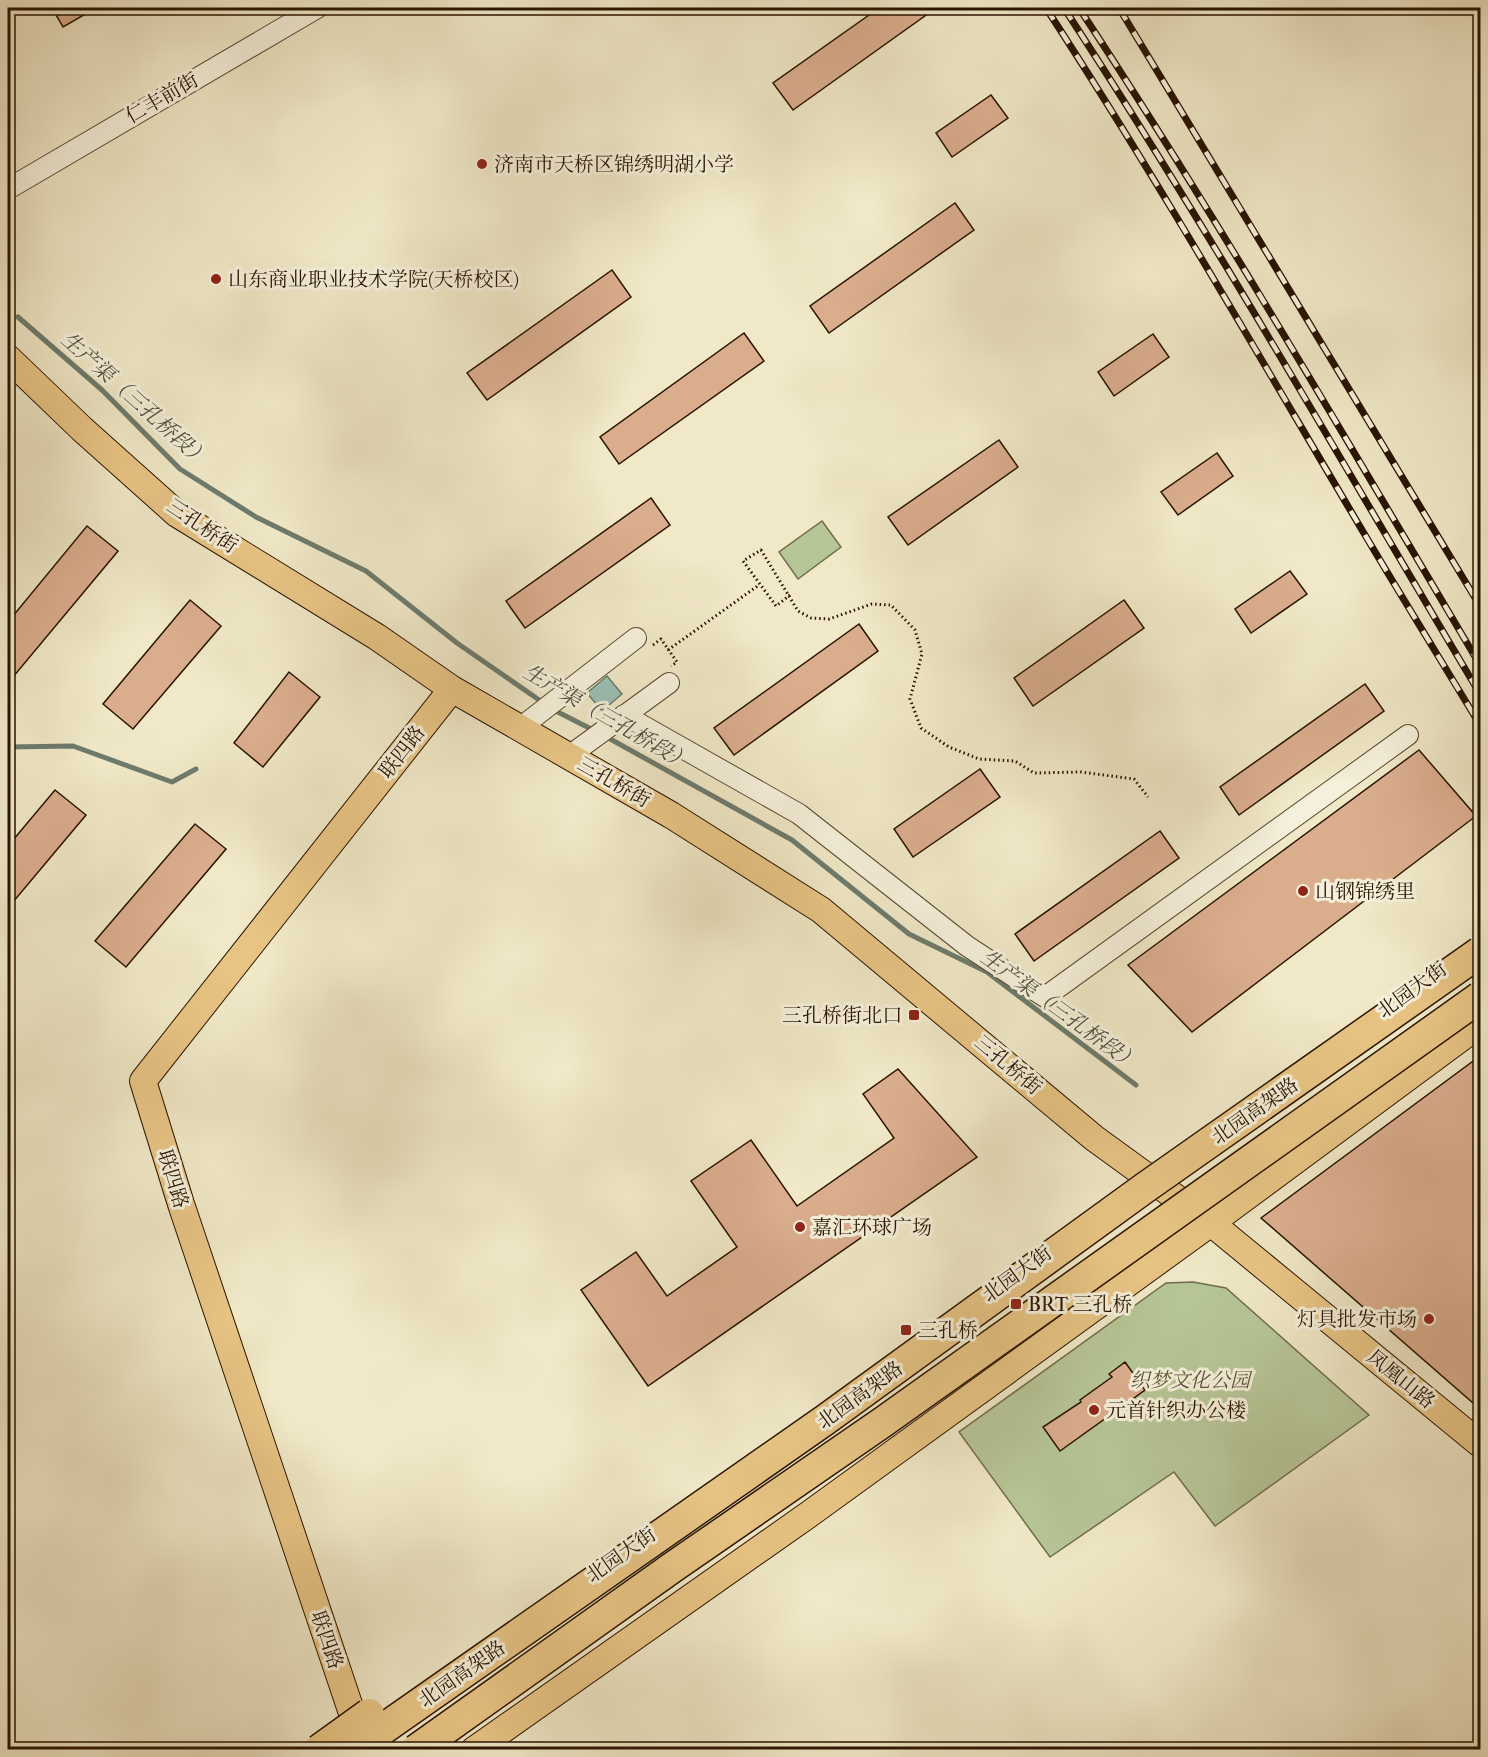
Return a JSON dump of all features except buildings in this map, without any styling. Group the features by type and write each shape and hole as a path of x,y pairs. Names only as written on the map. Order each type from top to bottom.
{"highway":[{"name":"北园高架路","path":"356,1747 825,1420 1146,1187 1480,952"},
{"name":"北园高架路","path":"416,1749 883,1422 1480,997"},
{"path":"319,1749 521,1608 637,1536 750,1471 825,1420"}],"main road":[{"name":"三孔桥街","path":"8,358 82,429 177,514 376,637 452,689 671,814 821,910 1094,1138 1211,1223"},
{"name":"联四路","path":"356,1747 142,1082 452,689"},
{"name":"北园大街","path":"356,1747 478,1655 869,1382 1480,941"},
{"path":"474,1749 808,1515 1211,1223 1480,1024"},
{"name":"凤凰山路","path":"1211,1223 1480,1444"}],"street":[{"name":"仁丰前街","path":"8,189 317,8"},
{"path":"520,728 636,638"},
{"path":"569,756 669,683"},
{"path":"617,721 799,814 967,946 1045,997 1408,735"}],"path":[{"path":"790,595 776,606 743,561 761,550 790,595 798,611 810,618 829,619 872,604 891,605 915,630 922,654 910,699 921,728 949,747 979,759 1015,761 1035,773 1081,772 1134,779 1148,797"},
{"path":"668,650 759,585"},
{"path":"661,639 677,662"}],"green space":[{"path":"822,521 841,547 798,579 779,552"},
{"name":"织梦文化公园","path":"1193,1282 1226,1288 1369,1415 1215,1526 1174,1472 1050,1557 959,1432 1166,1283"}],"water":[{"path":"607,676 622,694 602,711 587,693"}],"waterway":[{"name":"生产渠（三孔桥段）","path":"18,317 102,390 180,469 256,517 366,571 457,643 545,704"},
{"name":"生产渠（三孔桥段）","path":"552,709 595,731"},
{"name":"生产渠（三孔桥段）","path":"603,735 792,840 909,934 987,972 1136,1085"},
{"path":"8,747 73,746 172,782 196,769"}],"railway":[{"path":"1046,8 1168,204 1480,725"},
{"path":"1064,8 1224,262 1480,694"},
{"path":"1079,8 1183,170 1333,416 1480,665"},
{"path":"1119,8 1480,606"}],"place":[{"name":"济南市天桥区锦绣明湖小学","path":"482,164"},
{"name":"山东商业职业技术学院(天桥校区)","path":"216,279"},
{"name":"山钢锦绣里","path":"1303,891"},
{"name":"三孔桥街北口","path":"914,1015"},
{"name":"嘉汇环球广场","path":"800,1227"},
{"name":"BRT 三孔桥","path":"1016,1304"},
{"name":"灯具批发市场","path":"1429,1319"},
{"name":"三孔桥","path":"906,1330"},
{"name":"元首针织办公楼","path":"1094,1410"}]}
